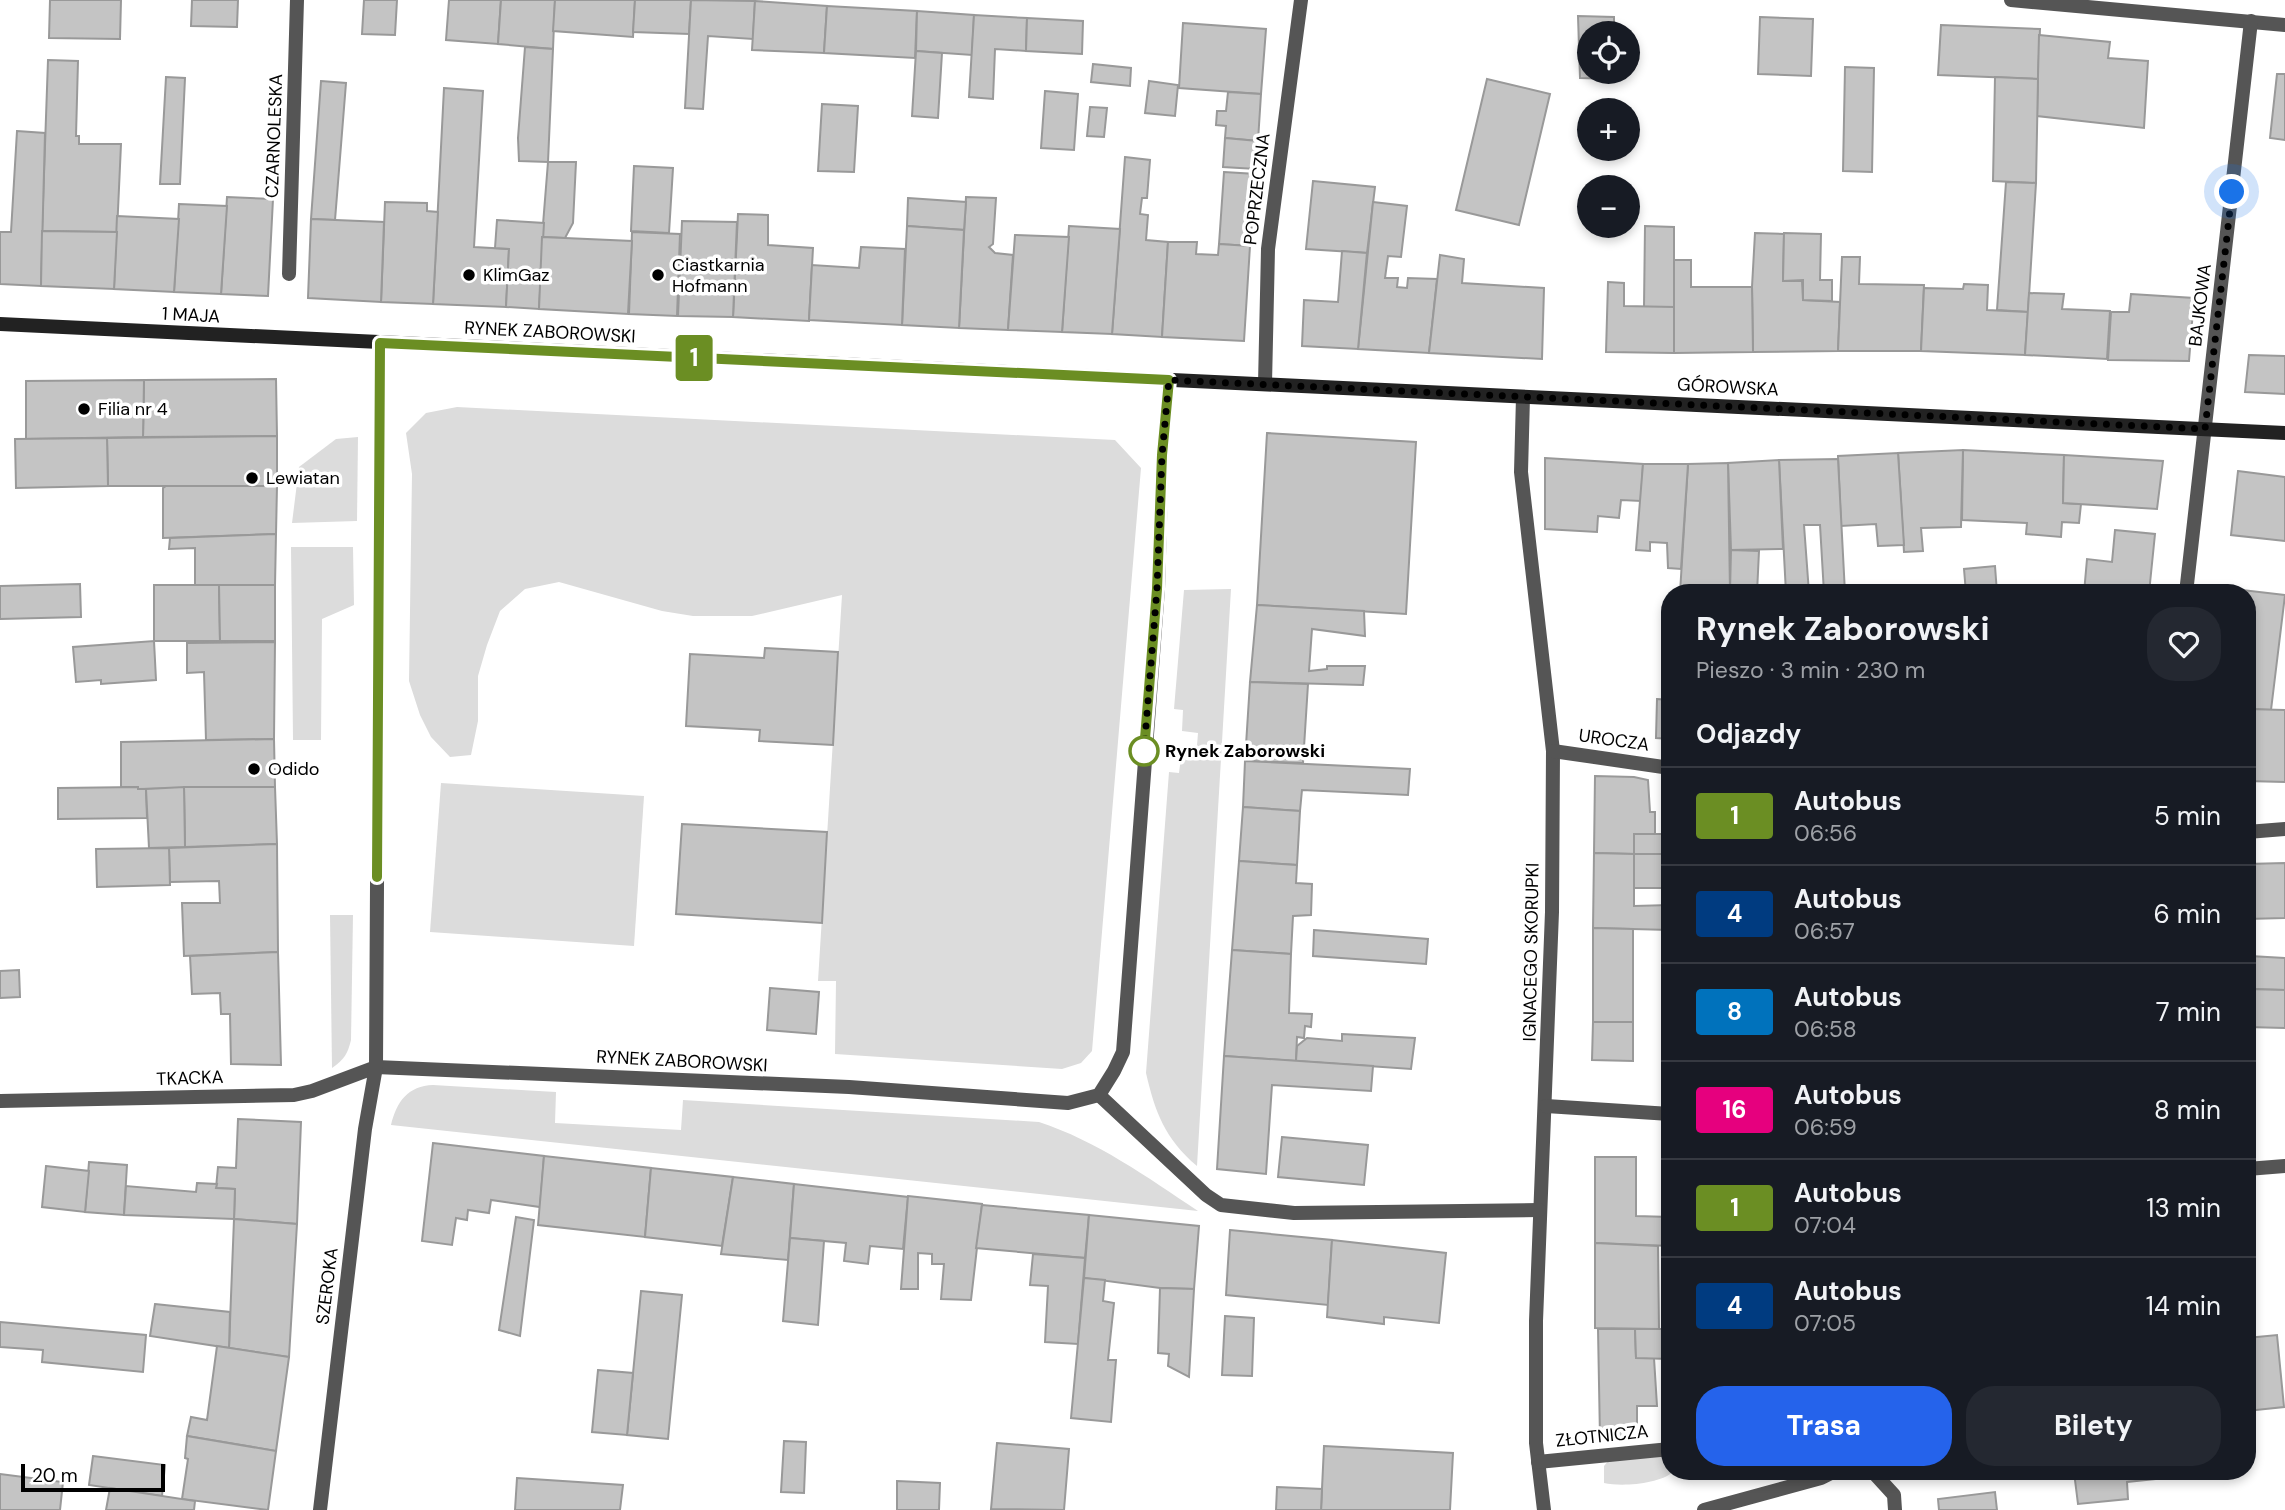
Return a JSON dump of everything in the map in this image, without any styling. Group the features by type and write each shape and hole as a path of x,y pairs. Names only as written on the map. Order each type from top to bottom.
{"street":[{"name":"CZARNOLESKA","path":"289,274 297,0"},
{"name":"POPRZECZNA","path":"1265,384 1268,249 1301,0"},
{"path":"2011,0 2285,25"},
{"name":"BAJKOWA","path":"2187,584 2251,21"},
{"name":"1 MAJA","path":"0,324 380,343"},
{"path":"376,1066 380,343"},
{"name":"RYNEK ZABOROWSKI","path":"380,343 1169,380"},
{"name":"GÓROWSKA","path":"1169,380 2285,433"},
{"path":"1169,380 1162,455 1157,589 1122,1052 1099,1095 1206,1195 1221,1205 1294,1213 1539,1210"},
{"name":"IGNACEGO SKORUPKI","path":"1523,397 1521,472 1553,751 1552,912 1536,1321 1538,1462 1544,1510"},
{"name":"UROCZA","path":"1553,751 1661,767"},
{"path":"2256,831 2285,829"},
{"name":"RYNEK ZABOROWSKI","path":"376,1066 849,1087 1068,1103 1099,1095"},
{"name":"TKACKA","path":"0,1101 293,1095 312,1091 376,1066"},
{"name":"SZEROKA","path":"320,1510 365,1129 376,1066"},
{"path":"1546,1106 1661,1113"},
{"path":"2256,1168 2285,1166"},
{"name":"ZŁOTNICZA","path":"1538,1462 1661,1450"},
{"path":"1704,1510 1814,1480"},
{"path":"1880,1480 1894,1495 1895,1510"}],"shaded area":[{"name":"Rynek Zaborowski","path":"457,407 1115,440 1141,468 1092,1051 1081,1063 1062,1069 835,1054 836,981 818,981 842,595 752,616 693,616 662,611 559,582 525,589 500,611 487,645 478,676 478,721 471,755 450,757 431,737 420,715 409,681 412,474 406,433 426,413"},
{"path":"358,437 357,521 292,523 299,467 336,439"},
{"path":"291,547 353,547 354,605 322,619 321,740 293,740"},
{"path":"1231,589 1197,1166 1169,1135 1153,1100 1146,1073 1169,772 1179,773 1181,757 1196,758 1198,733 1182,731 1183,710 1174,709 1184,590"},
{"path":"441,783 644,796 634,946 430,932"},
{"path":"330,915 353,915 351,1040 345,1056 332,1068"},
{"path":"433,1085 556,1092 555,1123 681,1130 683,1100 1039,1122 1101,1150 1198,1211 391,1125 405,1096 417,1088"},
{"path":"1661,1450 1661,1478 1640,1484 1604,1483 1604,1466 1614,1454"}],"building":[{"path":"50,0 121,0 120,39 49,38"},
{"path":"192,0 238,0 237,27 191,26"},
{"path":"364,0 397,0 395,35 362,34"},
{"path":"449,0 501,0 498,44 446,40"},
{"path":"501,0 555,0 553,49 498,44"},
{"path":"555,0 635,0 633,37 553,31"},
{"path":"635,0 691,0 689,34 633,32"},
{"path":"691,0 755,1 753,39 708,36 703,109 685,108"},
{"path":"755,1 827,6 824,53 752,50"},
{"path":"827,6 917,11 915,58 824,53"},
{"path":"917,11 974,15 972,55 916,51"},
{"path":"974,15 1027,18 1026,51 995,49 993,99 969,97"},
{"path":"1578,16 1614,17 1614,21 1578,21"},
{"path":"1760,17 1813,19 1811,76 1758,74"},
{"path":"1027,18 1083,21 1082,54 1026,51"},
{"path":"1183,23 1266,29 1261,94 1179,88"},
{"path":"1941,25 2040,29 2038,79 1938,75"},
{"path":"2039,35 2110,42 2108,58 2148,61 2144,128 2037,116"},
{"path":"525,47 553,49 548,162 519,161 518,138"},
{"path":"916,51 942,53 938,118 912,116"},
{"path":"48,60 78,61 76,136 79,136 79,144 121,144 117,232 42,231"},
{"path":"1093,64 1131,68 1130,86 1091,82"},
{"path":"1845,67 1874,68 1872,172 1843,171"},
{"path":"2277,74 2285,74 2285,140 2270,138"},
{"path":"166,77 185,78 180,184 160,184"},
{"path":"1995,77 2038,79 2036,183 1993,181"},
{"path":"1487,79 1550,94 1519,225 1456,210"},
{"path":"321,81 346,83 335,220 311,219"},
{"path":"1149,81 1178,85 1175,116 1145,113"},
{"path":"444,88 483,91 474,247 509,249 506,307 433,304"},
{"path":"1045,91 1078,94 1074,150 1041,148"},
{"path":"1228,92 1261,94 1258,141 1225,138 1226,126 1216,125 1217,111 1226,111"},
{"path":"822,104 858,106 854,172 818,171"},
{"path":"1090,107 1107,108 1104,137 1087,136"},
{"path":"17,131 45,133 41,286 0,284 0,232 11,232"},
{"path":"1225,138 1258,141 1256,169 1223,167"},
{"path":"1125,157 1150,160 1147,198 1142,198 1140,214 1148,215 1146,240 1168,242 1162,337 1112,334"},
{"path":"548,162 576,162 573,223 565,238 542,237"},
{"path":"634,166 673,168 669,233 631,231"},
{"path":"1224,172 1256,174 1250,246 1219,244"},
{"path":"1313,181 1375,187 1367,253 1306,249"},
{"path":"2006,182 2036,183 2028,312 1997,310"},
{"path":"227,197 273,199 268,296 221,294"},
{"path":"966,197 996,198 993,244 989,247 995,253 1013,255 1008,330 959,328"},
{"path":"908,198 966,202 964,230 907,226"},
{"path":"385,202 427,203 427,211 438,212 433,304 381,302"},
{"path":"1373,202 1407,206 1401,257 1388,256 1385,278 1398,278 1397,287 1407,288 1408,278 1437,279 1429,353 1358,349"},
{"path":"179,204 227,206 221,294 174,292"},
{"path":"738,214 768,215 768,245 813,248 809,321 733,317"},
{"path":"117,216 179,219 174,292 114,289"},
{"path":"311,219 384,222 381,302 308,298"},
{"path":"497,220 544,223 539,309 506,307 509,249 495,248"},
{"path":"682,221 737,222 733,317 678,316"},
{"path":"907,226 964,230 959,328 902,325"},
{"path":"1069,226 1120,229 1112,334 1062,332"},
{"path":"1645,226 1674,227 1674,307 1644,307"},
{"path":"42,231 117,232 114,289 41,286"},
{"path":"632,232 680,234 677,316 629,314"},
{"path":"1755,233 1784,234 1783,281 1802,281 1803,300 1840,302 1838,351 1753,352"},
{"path":"1784,233 1821,234 1820,280 1832,280 1832,301 1803,300 1803,280 1783,281"},
{"path":"1015,235 1069,237 1062,332 1008,330"},
{"path":"542,237 632,241 628,314 539,309"},
{"path":"1168,242 1197,242 1196,254 1218,255 1219,244 1250,246 1244,341 1162,337"},
{"path":"861,247 905,249 902,325 809,320 812,265 859,268"},
{"path":"1342,251 1367,253 1358,349 1302,346 1304,300 1338,302"},
{"path":"1440,255 1464,259 1462,283 1544,288 1542,359 1429,353"},
{"path":"1842,257 1860,257 1859,284 1924,285 1921,351 1838,351"},
{"path":"1674,260 1691,260 1691,287 1752,287 1753,352 1674,353"},
{"path":"1608,282 1624,283 1624,306 1674,307 1674,353 1606,352"},
{"path":"1964,284 1988,285 1987,310 2028,312 2025,355 1921,351 1924,288 1963,289"},
{"path":"2029,293 2064,294 2062,309 2110,311 2107,359 2025,355"},
{"path":"2131,294 2194,298 2189,361 2108,360 2111,312 2129,312"},
{"path":"2249,355 2285,356 2285,394 2245,392"},
{"path":"276,379 277,436 143,437 144,380"},
{"name":"Filia nr 4","path":"144,380 143,437 26,439 26,381"},
{"path":"1267,433 1416,442 1406,614 1257,605"},
{"path":"277,436 277,486 108,486 107,438"},
{"path":"107,438 108,486 16,488 15,439"},
{"path":"1963,450 2064,455 2063,503 2081,504 2079,523 2062,522 2061,537 2026,534 2027,523 1962,520"},
{"path":"1963,450 1961,527 1921,528 1923,551 1904,552 1898,453"},
{"path":"1898,453 1904,545 1878,546 1876,524 1841,526 1838,456"},
{"path":"2064,455 2163,461 2157,509 2063,503"},
{"path":"1545,458 1643,464 1641,501 1621,500 1619,518 1598,516 1597,532 1545,529"},
{"path":"1838,459 1845,584 1823,584 1820,525 1804,525 1808,584 1786,584 1779,460"},
{"path":"1779,460 1783,549 1731,550 1728,463"},
{"path":"1728,463 1730,584 1681,584 1688,464"},
{"path":"1643,464 1688,464 1681,569 1668,568 1667,543 1650,542 1650,551 1636,550"},
{"path":"2238,471 2285,477 2285,541 2231,535"},
{"path":"277,486 276,534 163,538 163,488"},
{"path":"2115,530 2155,534 2150,584 2085,584 2087,559 2112,562"},
{"path":"276,534 275,585 195,585 195,548 169,549 170,538"},
{"path":"1731,550 1759,551 1757,584 1730,584"},
{"path":"1995,566 1996,584 1965,584 1964,569"},
{"path":"80,584 81,617 0,619 0,586"},
{"path":"154,585 219,585 220,641 154,641"},
{"path":"219,585 275,585 275,641 220,641"},
{"path":"2256,592 2285,595 2271,710 2256,709"},
{"path":"1257,605 1364,611 1365,636 1312,629 1309,671 1327,669 1327,666 1365,666 1363,685 1250,682"},
{"path":"154,641 156,680 101,684 101,680 76,682 73,647"},
{"path":"275,642 274,739 206,740 204,672 187,673 187,643"},
{"path":"765,648 838,652 833,745 759,741 760,730 686,726 690,654 764,658"},
{"path":"1250,682 1308,684 1303,763 1245,761"},
{"path":"1657,699 1661,699 1661,738 1656,738"},
{"path":"2256,709 2285,710 2285,782 2256,781"},
{"path":"274,739 275,787 121,787 121,742"},
{"path":"1245,761 1410,769 1408,795 1302,790 1300,811 1243,807"},
{"path":"1595,776 1648,780 1650,812 1655,812 1655,834 1634,834 1634,854 1594,853"},
{"path":"184,787 275,787 277,844 185,847"},
{"path":"184,787 185,847 149,848 146,789"},
{"path":"58,788 146,789 147,818 58,819"},
{"path":"1243,807 1300,811 1297,865 1239,861"},
{"path":"682,824 827,832 822,923 676,914"},
{"path":"1634,834 1661,834 1661,854 1634,854"},
{"path":"277,844 278,952 184,956 182,903 220,903 219,881 170,882 169,848"},
{"path":"169,848 170,885 97,887 96,849"},
{"path":"1594,853 1634,854 1634,906 1661,905 1661,930 1593,928"},
{"path":"1634,854 1661,854 1661,888 1634,888"},
{"path":"1239,861 1297,865 1296,883 1312,884 1311,915 1293,916 1291,954 1232,950"},
{"path":"2285,863 2285,918 2256,919 2256,864"},
{"path":"1593,928 1633,929 1633,1022 1593,1022"},
{"path":"1314,930 1428,939 1426,964 1313,956"},
{"path":"1232,950 1291,954 1289,1013 1312,1014 1311,1027 1305,1026 1304,1038 1297,1037 1296,1061 1224,1056"},
{"path":"278,952 281,1065 231,1064 230,1014 221,1014 220,993 192,994 190,956"},
{"path":"2256,956 2285,958 2285,990 2256,989"},
{"path":"19,970 20,997 0,998 0,971"},
{"path":"770,988 819,992 816,1034 767,1030"},
{"path":"2256,989 2285,990 2285,1028 2256,1027"},
{"path":"1593,1022 1633,1022 1633,1061 1592,1060"},
{"path":"1342,1034 1415,1038 1411,1069 1296,1061 1297,1046 1307,1038 1342,1041"},
{"path":"1224,1056 1373,1066 1371,1091 1272,1085 1266,1174 1217,1169"},
{"path":"238,1119 301,1122 297,1224 234,1219 235,1189 216,1188 218,1167 236,1168"},
{"path":"1282,1137 1368,1145 1364,1185 1278,1177"},
{"path":"433,1143 544,1156 540,1207 491,1200 489,1213 468,1210 467,1220 456,1218 452,1245 422,1241"},
{"path":"544,1156 651,1168 645,1237 538,1225"},
{"path":"1595,1157 1636,1157 1636,1216 1661,1217 1661,1246 1595,1243"},
{"path":"89,1162 127,1165 124,1215 85,1212"},
{"path":"46,1166 89,1171 85,1212 42,1207"},
{"path":"651,1168 733,1177 722,1246 645,1237"},
{"path":"733,1177 794,1184 788,1260 721,1254"},
{"path":"197,1183 217,1184 216,1188 235,1189 234,1219 124,1215 126,1186 196,1192"},
{"path":"794,1184 908,1197 903,1249 870,1246 868,1264 844,1261 846,1243 790,1238"},
{"path":"908,1196 982,1204 971,1300 941,1299 944,1264 932,1264 932,1254 918,1253 918,1289 901,1289"},
{"path":"982,1205 1089,1215 1085,1258 976,1248"},
{"path":"1089,1215 1199,1226 1194,1289 1160,1288 1084,1278"},
{"path":"516,1217 534,1220 520,1336 499,1330"},
{"path":"234,1219 297,1224 289,1357 229,1348"},
{"path":"1230,1230 1332,1240 1328,1305 1226,1295"},
{"path":"790,1238 824,1241 818,1325 783,1321"},
{"path":"1332,1240 1446,1253 1439,1323 1384,1317 1384,1324 1327,1317"},
{"path":"1595,1243 1658,1246 1659,1329 1595,1328"},
{"path":"1033,1254 1085,1258 1078,1344 1045,1342 1048,1286 1030,1285"},
{"path":"1084,1278 1105,1280 1103,1301 1114,1303 1108,1360 1116,1360 1111,1422 1071,1418"},
{"path":"1160,1288 1194,1289 1189,1377 1168,1366 1169,1354 1158,1353"},
{"path":"641,1291 682,1295 668,1439 627,1435"},
{"path":"155,1304 230,1312 229,1348 150,1336"},
{"path":"1225,1316 1254,1318 1252,1376 1222,1375"},
{"path":"0,1322 146,1335 143,1372 42,1362 43,1350 0,1347"},
{"path":"1598,1329 1635,1329 1636,1358 1654,1358 1657,1406 1637,1406 1637,1436 1600,1438"},
{"path":"1635,1329 1661,1329 1661,1359 1636,1358"},
{"path":"2277,1335 2284,1407 2256,1410 2256,1337"},
{"path":"217,1346 289,1357 276,1451 187,1436 191,1417 207,1420"},
{"path":"598,1370 633,1373 627,1435 592,1432"},
{"path":"187,1436 276,1451 268,1510 182,1499 188,1459 185,1458"},
{"path":"784,1441 806,1442 804,1493 781,1492"},
{"path":"997,1443 1069,1449 1064,1510 991,1509"},
{"path":"1324,1446 1453,1453 1450,1510 1321,1510"},
{"path":"93,1456 165,1465 162,1496 89,1485"},
{"path":"0,1474 63,1482 60,1510 0,1510"},
{"path":"517,1478 623,1485 620,1510 515,1510"},
{"path":"2075,1480 2146,1480 2127,1482 2128,1499 2078,1504"},
{"path":"897,1481 940,1483 939,1510 897,1510"},
{"path":"1277,1487 1322,1489 1321,1510 1276,1510"},
{"path":"110,1488 195,1501 194,1510 106,1510"},
{"path":"1995,1492 1997,1510 1939,1510 1938,1499"}],"bus line":[{"name":"1","path":"377,877 380,343 1169,380 1144,751"}],"place":[{"name":"KlimGaz","path":"469,275"},
{"name":"Ciastkarnia Hofmann","path":"658,275"},
{"name":"Filia nr 4","path":"84,409"},
{"name":"Lewiatan","path":"252,478"},
{"name":"Rynek Zaborowski","path":"1144,751"},
{"name":"Odido","path":"254,769"}],"route":[{"path":"1144,751 1169,380 2205,429 2232,192"}]}
